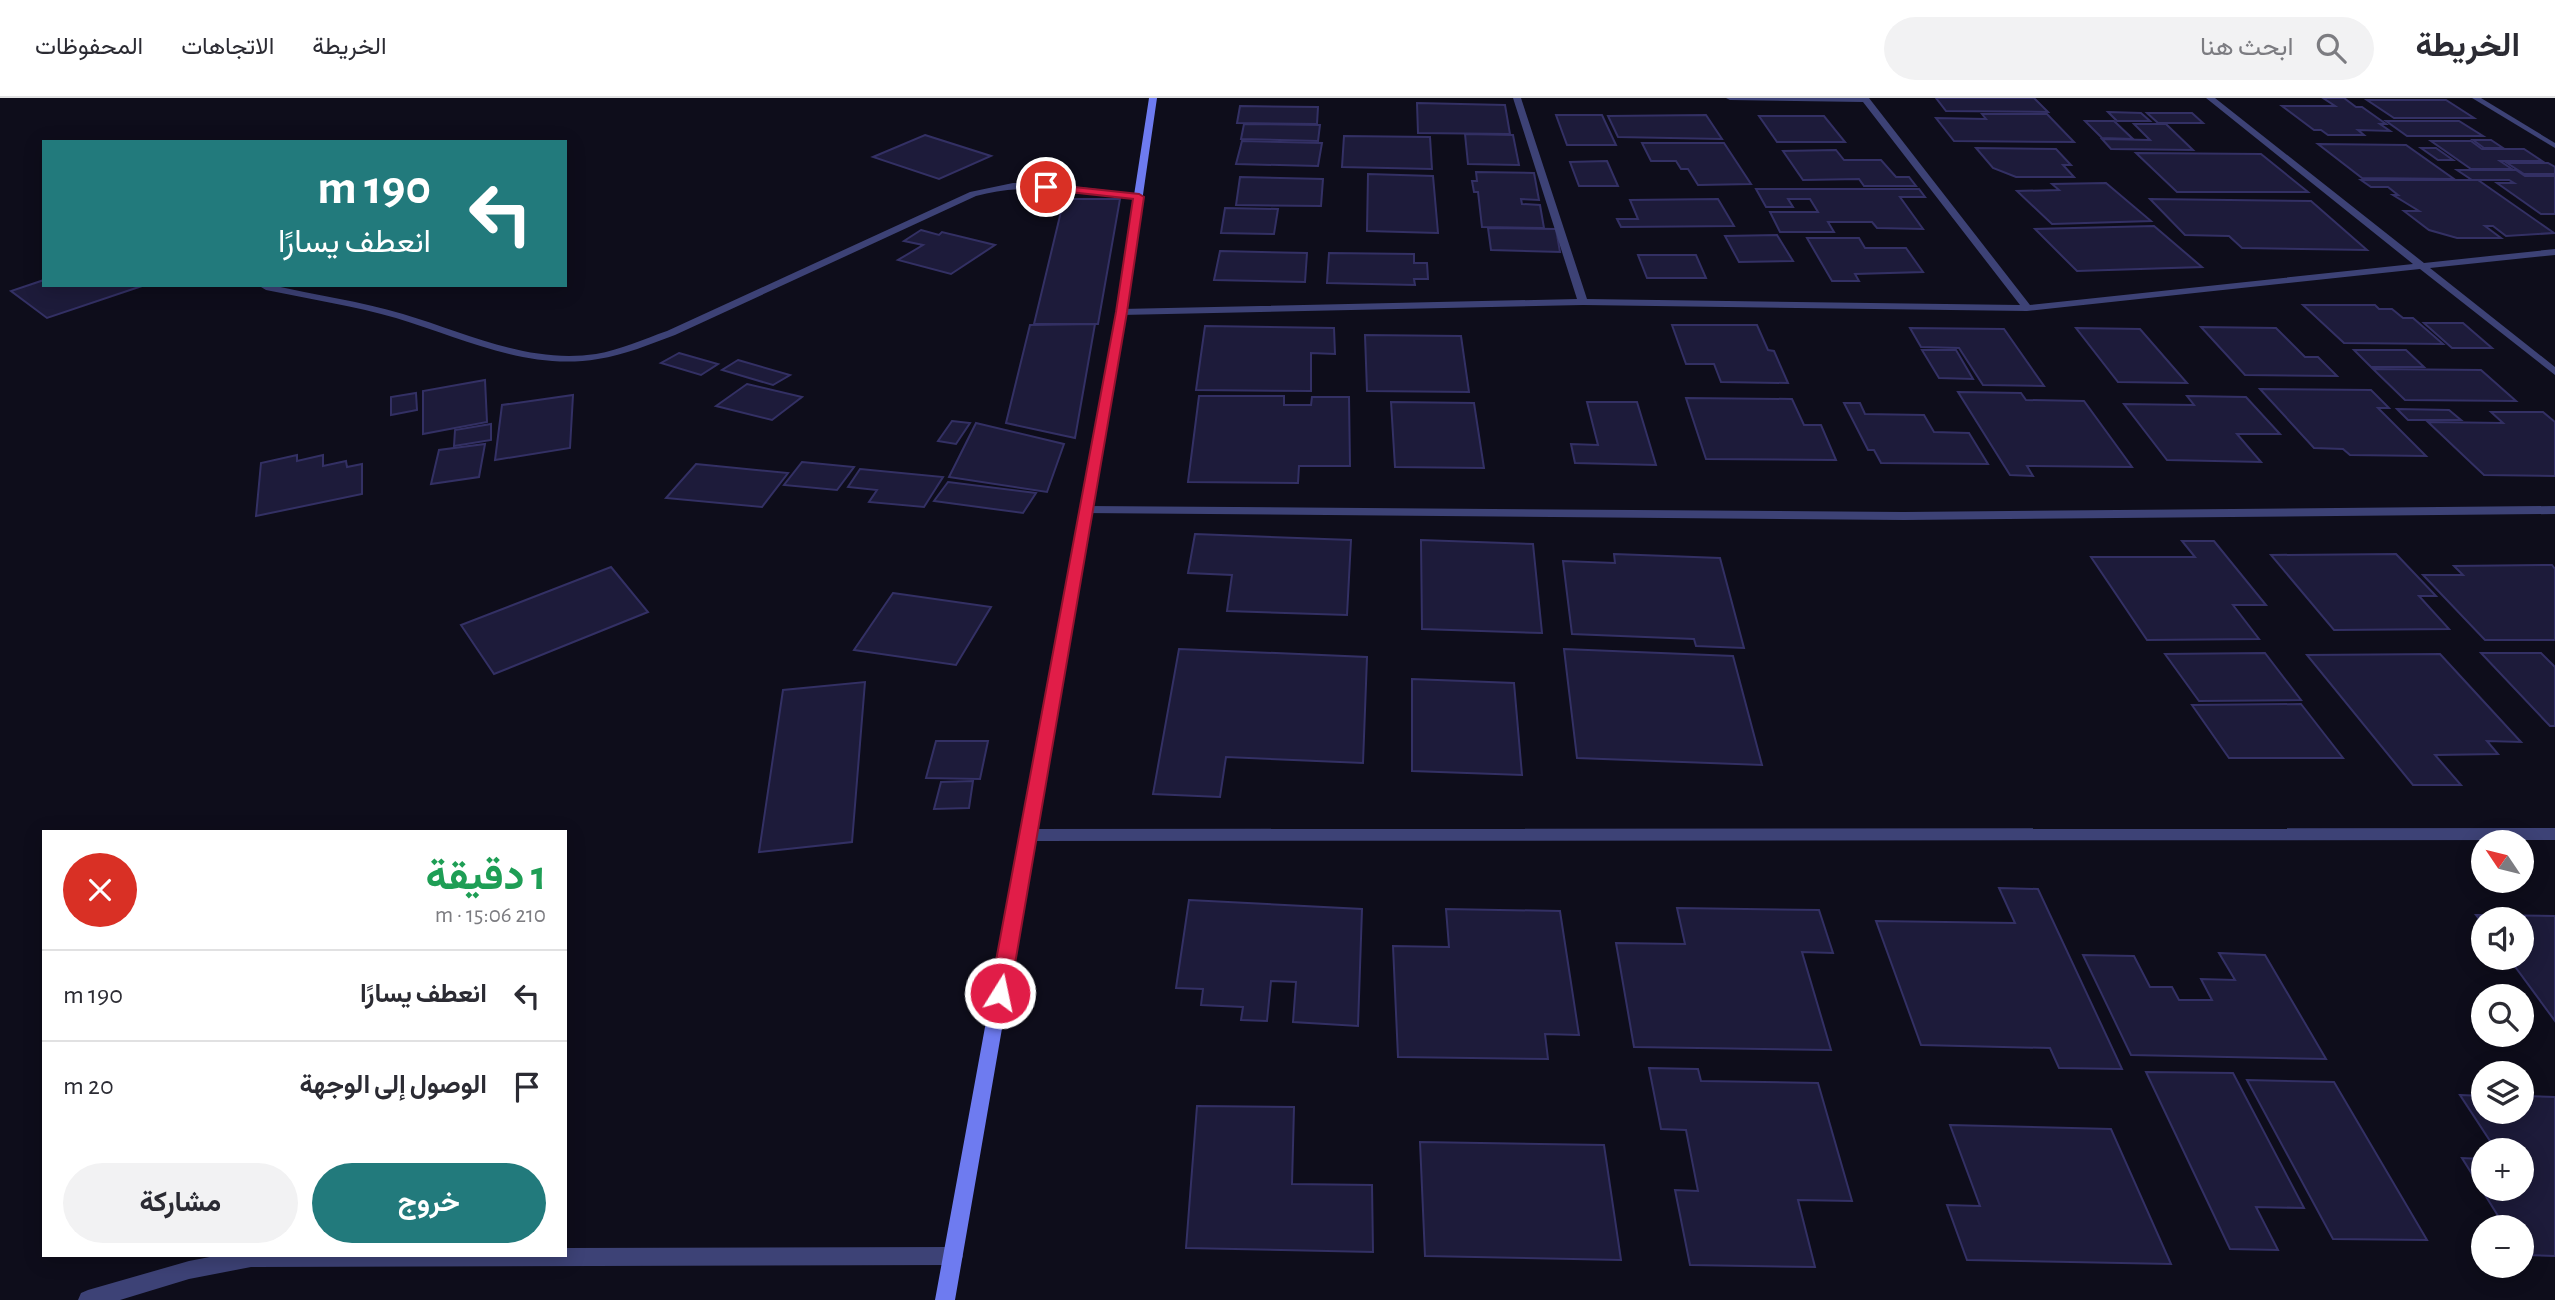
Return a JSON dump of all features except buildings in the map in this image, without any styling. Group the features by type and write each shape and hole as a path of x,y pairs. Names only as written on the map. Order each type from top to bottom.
{"street":[{"path":"945,1300 1121,312 1153,98"},
{"path":"1517,98 1583,302"},
{"path":"1730,98 1865,99 2027,308"},
{"path":"2210,98 2555,372"},
{"path":"2476,98 2555,146"},
{"path":"266,287 399,316 522,355 560,360 595,358 671,333 973,194 996,186 1023,184 1139,197"},
{"path":"1121,312 1583,302 2027,308 2420,264 2555,252"},
{"path":"1086,510 1904,516 2555,510"},
{"path":"1028,835 2555,834"},
{"path":"88,1300 189,1270 251,1258 953,1256"}],"route":[{"path":"1000,993 1139,197 1046,187"}]}
